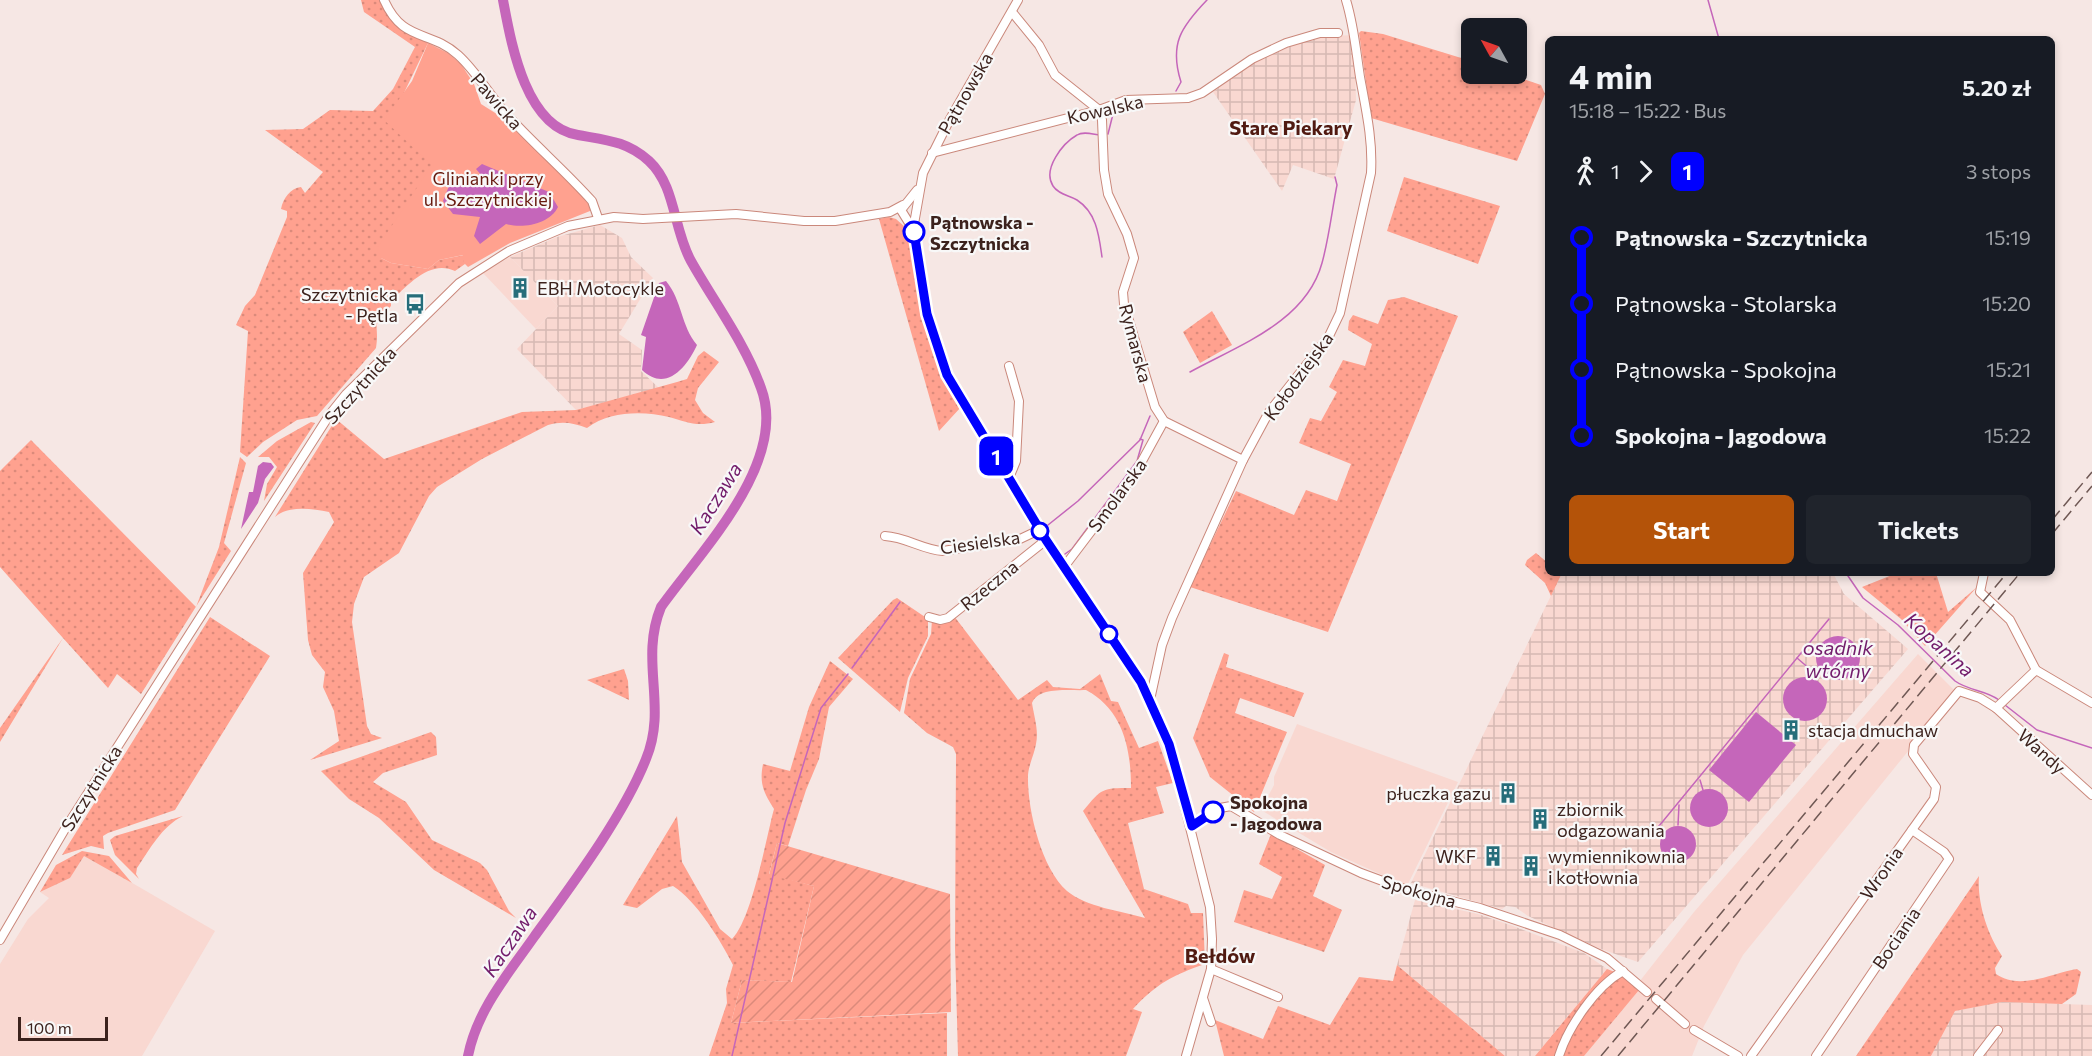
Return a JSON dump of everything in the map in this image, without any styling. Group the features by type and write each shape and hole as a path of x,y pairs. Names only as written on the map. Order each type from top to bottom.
{"street":[{"name":"Pawicka","path":"384,0 395,22 406,30 444,46 459,56 510,119 592,201 598,218"},
{"name":"Pątnowska","path":"1018,0 932,153 918,189 914,232 927,314 940,359 1046,540 1132,668 1150,700 1169,744 1192,826 1210,907 1212,939 1211,969 1186,1056"},
{"name":"Kołodziejska","path":"1150,700 1162,645 1172,618 1243,460 1281,393 1329,336 1346,293 1372,158 1372,137 1355,30 1347,0"},
{"path":"1012,12 1040,45 1055,75 1098,110"},
{"name":"Kowalska","path":"932,153 1098,110 1126,100 1188,98 1202,93 1252,59 1286,43 1320,33 1338,33"},
{"name":"Rymarska","path":"1098,110 1104,133 1104,170 1108,194 1127,234 1134,258 1124,292 1124,304 1150,397 1164,421"},
{"name":"Pątnowska","path":"904,204 918,189"},
{"name":"Szczytnicka","path":"0,940 84,799 339,402 453,288 477,269 536,238 598,218 656,219 736,214 804,221 836,221 890,212 904,204"},
{"path":"904,204 913,204 916,211 911,218 904,217 901,210 904,204"},
{"name":"Szczytnicka","path":"890,212 904,217"},
{"name":"Pątnowska","path":"904,217 914,232"},
{"path":"1009,366 1019,401 1016,460 1009,478"},
{"path":"1164,421 1243,460"},
{"name":"Smolarska","path":"1064,567 1136,472 1164,421"},
{"name":"Ciesielska","path":"885,536 900,536 934,550 943,551 1020,539 1040,530"},
{"name":"Rzeczna","path":"929,617 940,620 948,618 969,598 1046,540"},
{"path":"1983,576 1980,592 2010,620 2036,670 2092,703"},
{"path":"1997,706 2036,670"},
{"name":"Wandy","path":"1959,691 1997,706 2092,795"},
{"name":"Wronia","path":"1751,1056 1934,799 1936,787 1911,749 1959,691"},
{"name":"Spokojna","path":"1192,826 1220,808 1231,806 1280,835 1361,873 1407,890 1480,908 1560,935 1606,958 1647,992"},
{"name":"Bociania","path":"1816,1056 1949,859 1944,852 1912,830"},
{"path":"1211,969 1278,997"},
{"path":"1559,1056 1565,1038 1587,1006 1613,976 1623,971"},
{"path":"1203,996 1211,1022"},
{"path":"1656,999 1685,1024"},
{"path":"1694,1030 1726,1054 1738,1056"},
{"path":"1978,1056 1998,1030"}],"shaded area":[{"path":"1354,35 1356,100 1334,179 1293,165 1282,191 1213,92 1253,63 1312,37"},
{"path":"600,225 622,238 631,257 653,278 619,334 642,350 641,371 659,388 576,410 517,349 558,306 510,257 557,237"},
{"path":"510,257 558,306 536,329 483,273"},
{"path":"1561,576 1835,576 1844,594 1908,649 1638,962 1601,949 1528,916 1515,907 1506,906 1502,909 1411,883"},
{"path":"1918,654 1956,692 1743,955 1704,1026 1692,1056 1581,1056 1694,912"},
{"path":"1297,724 1458,782 1407,886 1331,852 1261,810 1274,785 1274,777"},
{"path":"84,855 215,931 142,1056 0,1056 0,964 28,919 49,898 40,892 70,878"},
{"path":"1415,900 1478,914 1513,926 1584,953 1607,969 1535,1056 1505,1056 1397,965"},
{"path":"2002,1002 2092,1005 2092,1056 1931,1056 1954,1011"}],"green space":[{"path":"361,0 380,0 395,25 428,43 402,97 433,165 381,258 391,263 428,269 439,260 464,255 465,264 455,271 437,268 428,271 405,288 391,301 391,306 378,322 376,348 317,416 297,420 263,442 247,457 240,452 248,331 236,325 245,306 255,295 287,217 287,211 281,209 286,197 301,187 305,193 323,172 265,130 303,129 330,110 373,111 393,89 415,47 364,12"},
{"path":"1361,31 1383,34 1461,58 1461,84 1527,84 1527,80 1541,85 1545,94 1517,161 1371,118 1359,33"},
{"name":"Glinianki przy ul. Szczytnickiej","path":"428,43 448,53 461,64 474,84 481,104 500,116 570,182 592,207 590,211 510,243 468,267 464,263 463,255 439,260 428,269 391,263 381,258 377,248 432,165 384,120 412,81"},
{"path":"1404,177 1500,206 1478,264 1387,231"},
{"path":"889,217 896,219 905,227 905,235 908,235 922,302 934,343 961,407 939,431 879,219"},
{"path":"1404,297 1458,316 1328,632 1190,587 1236,491 1294,515 1306,490 1337,501 1351,464 1299,443 1310,418 1321,421 1337,392 1329,387 1343,360 1365,366 1372,344 1348,330 1349,321 1353,315 1378,324 1388,300"},
{"path":"1212,311 1232,345 1200,363 1183,332"},
{"path":"704,351 719,362 698,388 695,400 703,413 715,422 697,424 659,415 638,413 616,415 587,428 568,423 548,425 482,459 437,487 429,496 399,553 364,577 354,604 352,622 367,726 371,734 382,738 310,760 339,741 334,711 323,687 325,672 312,655 308,640 303,573 334,522 329,512 308,509 294,509 275,517 336,419 384,459 522,412 576,410 687,379 698,356"},
{"path":"311,422 315,423 264,501 267,484 277,467 269,457 258,457 277,441"},
{"path":"31,440 196,607 141,694 117,674 108,688 0,567 0,471"},
{"path":"240,457 246,463 224,543 231,551 196,606 219,547"},
{"path":"1536,553 1545,560 1545,576 1561,576 1551,596 1545,583 1525,565 1527,560"},
{"path":"1890,576 1937,576 1948,612 1977,587 1925,646 1901,619 1862,587"},
{"path":"897,598 928,619 928,636 908,678 900,712 838,658"},
{"path":"954,616 1018,700 1047,680 1053,687 1080,689 1100,674 1111,701 1118,702 1139,748 1158,741 1173,783 1156,787 1164,813 1128,823 1144,889 1188,904 1191,913 1203,913 1205,964 1166,981 1149,993 1133,1009 1142,1012 1126,1056 958,1056 955,947 956,754 953,747 927,733 904,713 910,679 931,634 932,620","holes":["1056,690 1086,690 1099,698 1116,719 1127,745 1131,788 1114,788 1103,791 1083,811 1145,918 1094,905 1067,891 1050,868 1037,837 1033,820 1028,789 1029,767 1037,734 1032,703 1041,694"]},
{"path":"210,617 270,656 175,810 108,833 103,836 104,849 91,846 62,855"},
{"path":"63,638 0,742 0,728"},
{"path":"1224,653 1229,655 1226,667 1304,693 1294,717 1240,698 1235,713 1287,732 1254,812 1210,777 1193,738"},
{"path":"830,661 853,679 829,707 819,759 806,790 788,846 777,843 769,874 814,886 791,982 742,980 731,1023 947,1013 947,1056 709,1056 727,1003 726,989 733,965 722,944 699,911 682,892 673,886 662,889 637,908 623,905 677,816 682,862 720,929 732,939 746,915 752,897 774,809 763,788 763,764 790,771 809,707"},
{"path":"624,669 628,681 629,700 587,680"},
{"path":"431,732 436,737 437,755 383,773 373,782 406,802 432,840 480,863 487,870 509,911 516,918 434,870 379,818 349,799 321,771"},
{"path":"183,816 169,826 152,846 137,868 136,874 139,879 115,855 110,840 115,836"},
{"path":"1271,834 1325,865 1313,896 1342,910 1324,952 1234,922 1244,890 1272,899 1282,877 1259,864"},
{"path":"777,843 950,894 951,1012 731,1023 742,980 792,982 814,886 769,875"},
{"path":"82,851 109,856 132,883 84,856 70,878 40,892 56,865"},
{"path":"1979,876 1984,918 2002,956 1995,968 1996,974 2005,979 2026,981 2077,969 2081,972 2076,994 2062,1004 2002,1002 1955,1011 1931,1056 1856,1056"},
{"path":"1397,965 1505,1056 1224,1056 1215,1020 1263,1039 1278,1006 1330,1025 1359,977 1393,981"},
{"path":"1607,969 1615,972 1564,1034 1556,1056 1535,1056"},
{"path":"1622,976 1639,990 1584,1056 1561,1056 1571,1034 1586,1011 1603,991"}],"water":[{"path":"482,164 549,192 558,207 549,218 535,224 520,226 506,224 480,244 474,236 480,217 453,214 443,201 449,186 456,178 473,177 482,181 482,176 476,169"},
{"path":"666,281 697,345 682,369 667,378 659,379 642,370 646,337 641,335 659,283"},
{"path":"263,462 271,463 274,467 265,479 258,503 241,529 249,492 253,492 258,466"},
{"name":"osadnik wtórny","path":"1838,636 1853,643 1860,658 1853,673 1838,680 1823,673 1816,658 1823,643"},
{"name":"osadnik wtórny","path":"1805,677 1814,678 1821,683 1826,690 1826,708 1821,715 1814,720 1805,721 1796,720 1789,715 1784,708 1783,699 1784,690 1789,683 1796,678"},
{"path":"1756,712 1796,745 1749,802 1709,770"},
{"path":"1709,789 1722,795 1728,808 1722,821 1709,827 1696,821 1690,808 1696,795"},
{"path":"1678,826 1691,831 1696,844 1691,857 1678,862 1665,857 1660,844 1665,831"}],"waterway":[{"name":"Kaczawa","path":"468,1056 478,1023 495,993 595,851 636,781 646,759 655,720 652,646 661,607 718,533 737,504 752,475 763,446 766,416 761,388 747,355 685,249 669,195 658,171 633,149 616,142 560,129 545,116 533,100 516,59 503,0"},
{"path":"1176,91 1181,82 1176,57 1180,37 1190,19 1207,0"},
{"name":"Kopanina","path":"1708,0 1718,36"},
{"path":"1108,134 1114,110 1123,106"},
{"path":"1100,135 1082,133 1071,139 1056,157 1050,172 1050,179 1055,189 1077,200 1089,211 1096,226 1102,257"},
{"path":"1190,372 1268,330 1302,301 1314,284 1322,263 1337,185 1335,177"},
{"path":"1048,525 1078,501 1140,440 1150,416"},
{"path":"1065,554 1072,549 1137,461 1143,440 1140,439"},
{"name":"Kopanina","path":"1848,576 1863,598 1898,625 1955,681 1999,700"},
{"path":"852,668 900,602"},
{"path":"1650,837 1829,619"},
{"path":"1797,658 1811,670 1811,677"},
{"path":"1812,670 1820,671"},
{"path":"732,1056 785,823 821,708 848,674"},
{"name":"Kopanina","path":"2005,705 2037,730 2092,748"},
{"path":"1700,780 1703,790"},
{"path":"1678,825 1679,805"},
{"path":"1629,864 1634,857"}],"railway":[{"path":"2055,516 2092,472"},
{"path":"2055,530 2092,486"},
{"path":"1601,1056 2004,576"},
{"path":"1618,1056 2018,576"}],"bus line":[{"name":"1","path":"914,232 932,337 947,375 1046,540 1141,682 1169,744 1192,826 1213,812"}],"place":[{"name":"Pątnowska - Szczytnicka","path":"914,232"},
{"name":"EBH Motocykle","path":"520,288"},
{"name":"Szczytnicka - Pętla","path":"415,304"},
{"name":"stacja dmuchaw","path":"1791,730"},
{"name":"płuczka gazu","path":"1508,793"},
{"name":"Spokojna - Jagodowa","path":"1213,812"},
{"name":"zbiornik odgazowania","path":"1540,819"},
{"name":"WKF","path":"1493,856"},
{"name":"wymiennikownia i kotłownia","path":"1531,866"}],"district":[{"name":"Stare Piekary","path":"1291,127"},
{"name":"Bełdów","path":"1220,955"}]}
